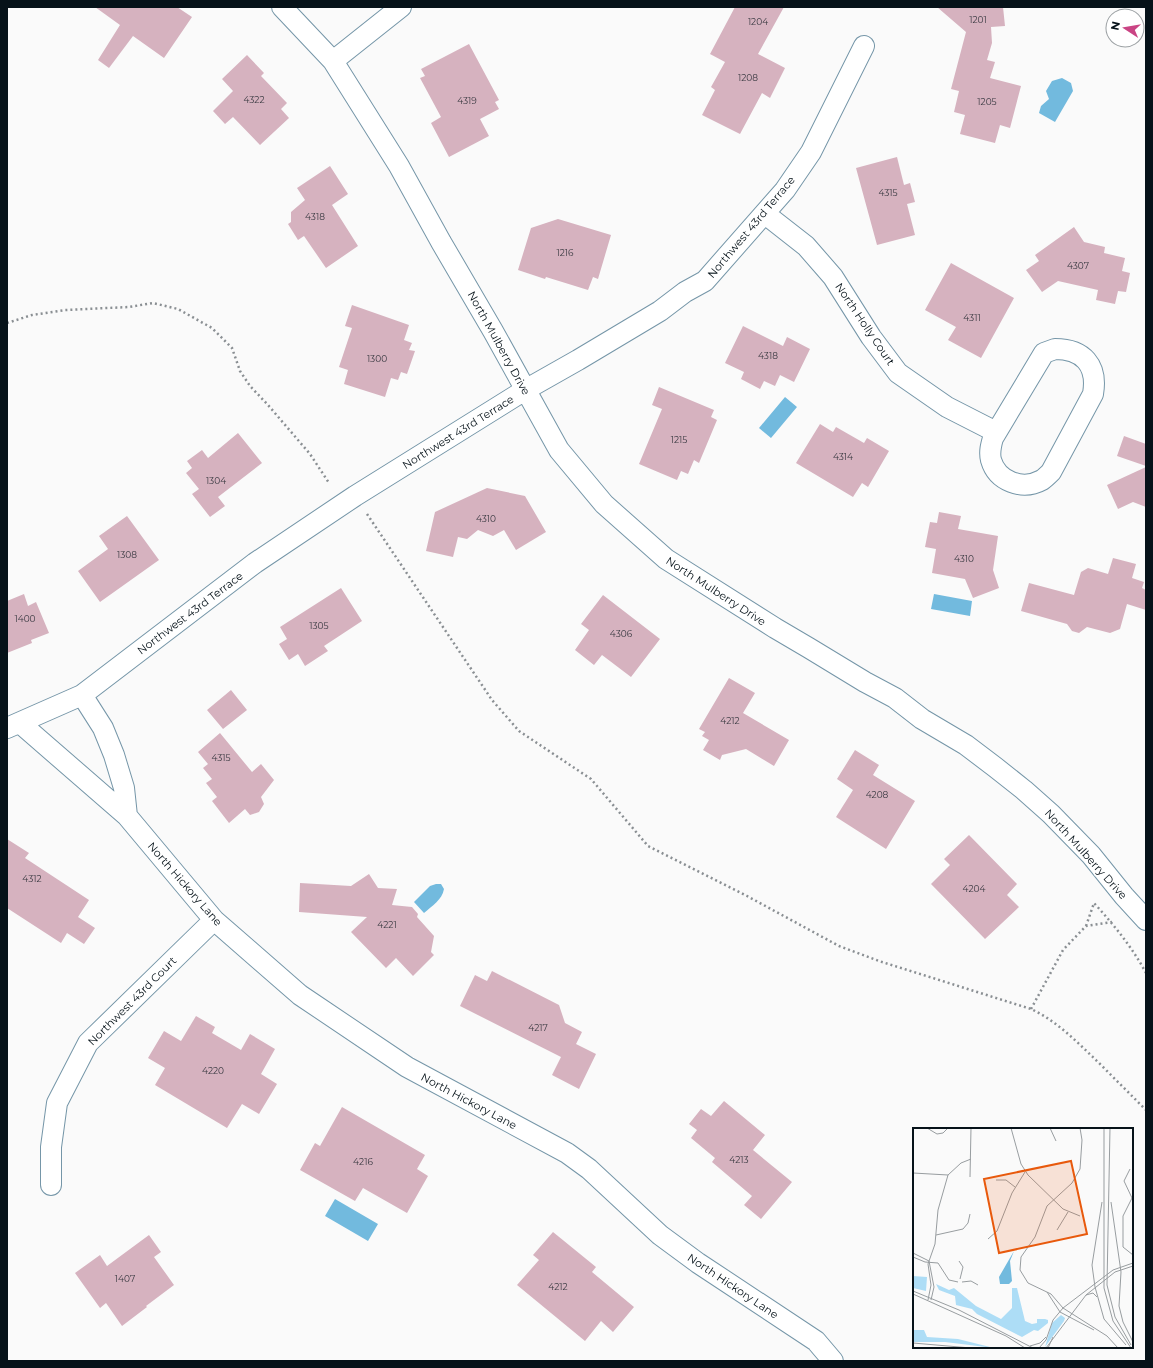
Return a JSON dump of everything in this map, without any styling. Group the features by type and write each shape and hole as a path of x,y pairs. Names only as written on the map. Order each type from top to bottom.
{"street":[{"name":"North Mulberry Drive","path":"282,7 333,61 399,166 559,450 604,504 666,559 775,628 895,698 922,719 966,745 995,767 1051,814 1091,856 1146,920"},
{"path":"333,61 401,7"},
{"name":"Northwest 43rd Terrace","path":"13,725 82,695 255,563 355,496 525,390 660,311 685,292 705,281 785,190 811,152 864,46"},
{"name":"North Holly Court","path":"765,214 806,246 833,277 871,337 898,373 947,407 996,432"},
{"path":"1055,349 1066,349 1078,353 1087,361 1092,370 1095,382 1093,394 1051,472 1042,480 1031,484 1021,485 1002,477 995,469 991,459 990,448 996,432 1044,353 1055,349"},
{"path":"82,695 103,728 114,755 124,788 127,816"},
{"name":"North Hickory Lane","path":"13,725 127,816 214,920 300,995 407,1067 567,1153 589,1169 660,1235 698,1263 816,1341 833,1361"},
{"name":"Northwest 43rd Court","path":"51,1185 51,1147 57,1103 88,1043 214,920"}],"path":[{"path":"7,323 32,315 65,310 129,307 153,303 178,310 212,328 232,348 240,371 250,386 268,404 310,454 329,483"},
{"path":"367,514 492,700 519,731 591,779 648,846 747,896 839,946 893,966 1030,1009 1053,1021 1077,1042 1146,1110"},
{"path":"1030,1009 1063,950 1086,926 1094,903 1122,934 1146,973"},
{"path":"1086,926 1112,922"}],"water":[{"path":"1062,78 1071,83 1073,91 1055,122 1039,113 1041,106 1049,99 1046,91 1052,81"},
{"path":"785,397 797,407 771,438 759,428"},
{"path":"934,594 972,601 970,616 931,609"},
{"path":"441,884 444,889 443,893 424,913 414,902 430,886"},
{"path":"335,1199 378,1224 368,1241 325,1216"}],"building":[{"path":"95,7 177,7 192,17 164,58 133,36 109,68 98,60 120,25"},
{"path":"735,7 784,7 758,54 785,68 770,98 762,93 740,134 702,115 715,90 711,87 725,62 710,54"},
{"path":"937,7 1003,7 1005,26 991,27 992,43 987,60 995,62 990,78 1021,86 1010,128 1000,125 995,143 960,134 965,115 954,112 959,91 951,89 966,32"},
{"path":"469,44 499,100 495,102 499,109 480,119 489,136 449,157 431,123 441,117 420,78 425,76 421,69"},
{"path":"247,55 264,73 261,76 287,103 281,109 289,118 260,145 233,117 225,124 213,111 233,91 222,79"},
{"path":"897,157 904,185 910,183 915,202 907,204 915,235 877,245 856,168"},
{"path":"330,166 348,194 332,205 358,246 326,268 304,236 298,240 288,224 291,222 291,212 305,200 297,188"},
{"path":"558,219 611,235 598,279 593,277 588,290 546,277 545,279 518,270 531,228"},
{"path":"1074,227 1084,242 1105,247 1104,253 1125,258 1122,271 1130,273 1126,292 1118,291 1115,304 1096,300 1098,290 1058,281 1042,292 1026,270 1039,261 1035,255"},
{"path":"951,263 1014,298 981,358 948,340 956,327 925,310"},
{"path":"352,305 409,325 404,340 412,343 409,350 415,351 407,374 401,372 398,380 391,378 385,397 344,384 348,370 339,367 352,328 345,326"},
{"path":"743,326 783,346 787,337 810,349 794,382 780,375 775,386 764,381 760,389 741,379 744,372 725,363"},
{"path":"659,387 714,410 711,417 717,420 699,463 694,460 688,474 681,471 677,480 639,464 662,409 652,405"},
{"path":"820,424 833,432 836,427 864,443 867,438 889,451 868,487 862,483 853,497 796,463"},
{"path":"238,433 262,463 218,497 225,506 210,517 192,494 199,489 186,473 192,468 187,461 202,450 208,458"},
{"path":"1124,436 1146,444 1146,466 1117,456"},
{"path":"1146,467 1146,507 1133,502 1118,509 1107,485"},
{"path":"487,488 525,496 546,532 516,550 504,530 493,536 478,530 467,539 458,537 453,557 426,551 435,512"},
{"path":"939,512 961,516 958,529 998,536 993,570 999,588 973,598 965,579 932,573 936,549 925,547 930,522 937,523"},
{"path":"127,516 159,560 100,602 78,571 108,549 99,536"},
{"path":"1113,558 1136,564 1132,578 1144,582 1142,588 1146,590 1146,610 1127,604 1120,629 1110,633 1087,627 1079,633 1072,631 1067,624 1021,611 1029,583 1074,595 1081,572 1088,568 1108,574"},
{"path":"341,588 362,621 324,646 328,651 305,666 298,654 289,660 279,644 287,639 280,627"},
{"path":"24,594 28,606 36,602 49,633 31,640 32,643 7,653 7,601"},
{"path":"603,595 660,639 631,677 602,655 594,665 575,650 589,630 581,624"},
{"path":"729,678 755,693 743,713 789,740 774,766 746,749 722,755 720,760 703,750 709,740 702,736 705,732 699,729"},
{"path":"231,690 247,710 223,729 207,710"},
{"path":"220,733 252,772 261,764 274,780 261,797 264,804 259,812 250,815 245,809 229,823 212,801 217,797 206,783 212,779 203,768 208,764 198,752"},
{"path":"855,750 879,765 873,775 915,801 886,849 836,817 853,790 837,779"},
{"path":"969,835 1017,884 1007,895 1019,907 985,939 931,884 950,865 944,859"},
{"path":"7,839 29,853 25,858 89,900 78,917 95,928 84,944 67,933 61,943 7,908"},
{"path":"369,874 378,888 397,889 392,905 412,907 418,914 417,917 434,936 431,952 434,955 413,976 396,958 386,968 351,932 367,917 299,912 300,883 351,886"},
{"path":"492,971 559,1005 565,1023 582,1032 576,1044 596,1054 579,1089 552,1075 561,1057 460,1006 475,975 487,981"},
{"path":"196,1016 215,1027 212,1033 241,1050 250,1034 275,1049 261,1074 277,1084 259,1114 242,1104 227,1128 155,1085 165,1068 148,1058 164,1031 181,1041"},
{"path":"724,1101 765,1135 753,1150 792,1182 761,1219 744,1205 752,1196 712,1162 715,1158 691,1138 697,1130 689,1124 701,1109 711,1116"},
{"path":"342,1107 425,1155 417,1169 428,1176 407,1213 363,1188 355,1201 300,1170 315,1143 320,1146"},
{"path":"553,1232 596,1267 592,1272 634,1307 613,1332 601,1321 585,1341 517,1285 539,1260 533,1255"},
{"path":"149,1235 161,1252 154,1257 174,1285 122,1326 106,1303 100,1308 75,1273 100,1255 107,1266"}]}
